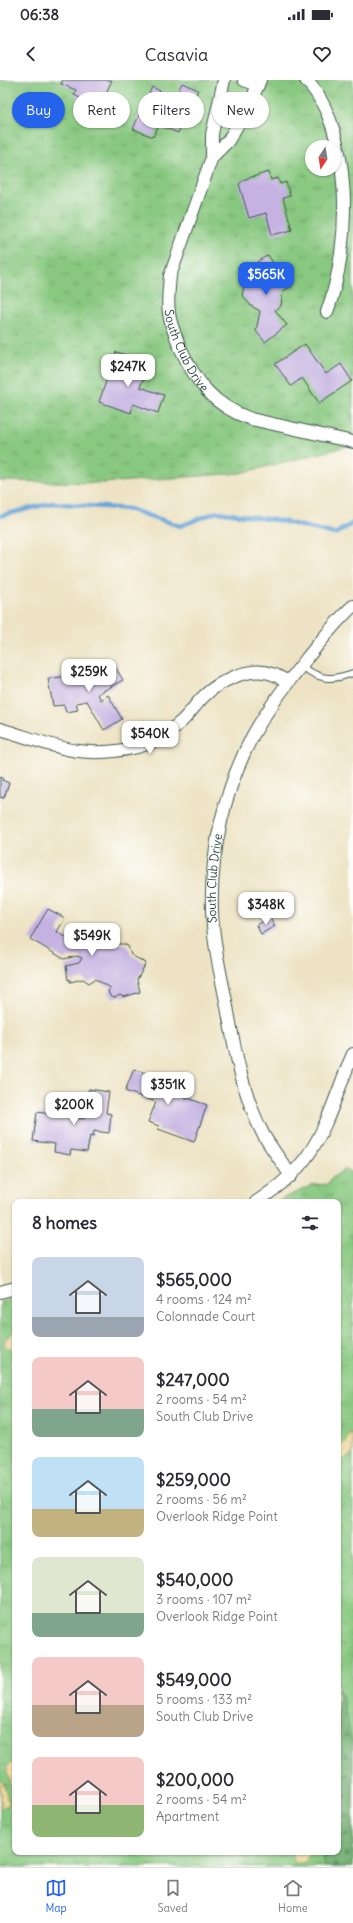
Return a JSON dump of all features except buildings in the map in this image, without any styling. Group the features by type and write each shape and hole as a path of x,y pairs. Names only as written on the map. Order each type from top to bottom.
{"street":[{"name":"South Club Drive","path":"224,80 212,134 212,157 170,276 168,295 169,314 177,340 198,382 211,396 236,414 251,419 353,442"},
{"path":"244,80 259,82"},
{"path":"306,80 327,100 337,117 347,147 351,179 349,225 346,248 337,284 327,312"},
{"name":"South Club Drive","path":"212,157 228,141 250,104 259,82"},
{"name":"South Club Drive","path":"291,1176 264,1135 247,1096 230,1028 212,912 214,865 217,842 240,763 254,734 300,666 341,617 353,606"},
{"path":"0,728 59,748 76,752 101,754 134,748 161,737 183,719 203,696 225,682 257,671 271,673 288,682"},
{"path":"260,1199 291,1176 309,1154 319,1135 353,1054"},
{"path":"0,1292 12,1289"}],"lane":[{"path":"300,666 312,674 324,678 343,677 353,673"}],"green space":[{"path":"0,80 353,80 353,445 241,473 103,483 0,481"},
{"path":"346,1169 353,1173 353,1867 0,1867 0,1302 12,1299 12,1855 341,1855 341,1199 282,1199 313,1185 328,1184 330,1179"},
{"path":"341,1694 353,1749 353,1867 324,1867 323,1855 341,1855"}],"sand":[{"path":"12,1333 12,1350 5,1346 4,1341"},
{"path":"349,1433 353,1435 353,1454 341,1461 341,1444 345,1443"},
{"path":"11,1762 12,1791 7,1772 7,1767"},
{"path":"0,1781 3,1783 9,1803 8,1805 0,1808"},
{"path":"293,1855 308,1855 306,1863 297,1863 292,1859"}],"waterway":[{"path":"0,516 52,503 129,509 180,526 217,512 281,521 335,534 353,523"}]}
